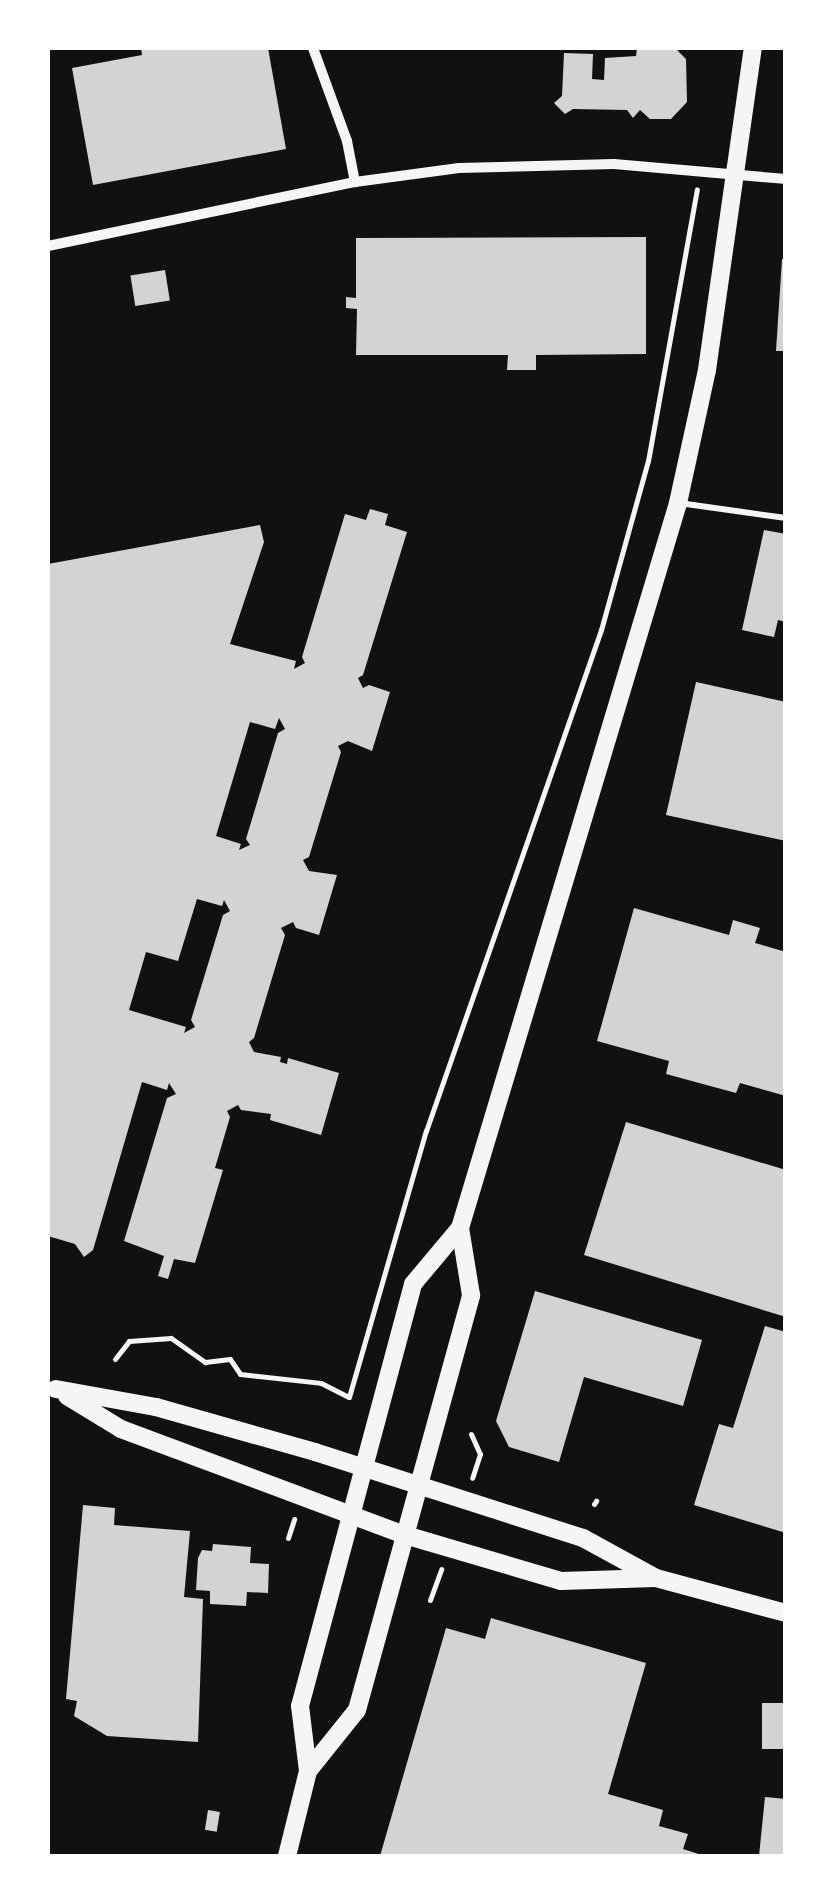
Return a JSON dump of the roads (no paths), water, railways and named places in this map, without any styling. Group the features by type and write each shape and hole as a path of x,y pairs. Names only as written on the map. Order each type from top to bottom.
{"main road":[{"path":"287,1856 308,1771 300,1706 413,1284 460,1228 678,503 707,370 753,48"},
{"path":"308,1771 357,1710 471,1295 460,1228"},
{"path":"52,1387 156,1407 362,1467 583,1538 656,1578 786,1613"},
{"path":"52,1387 121,1428 405,1535 561,1582 656,1578"}],"street":[{"path":"313,48 347,141 355,182"},
{"path":"48,246 355,182 528,163 786,179"}],"lane":[{"path":"678,503 786,518"}]}
